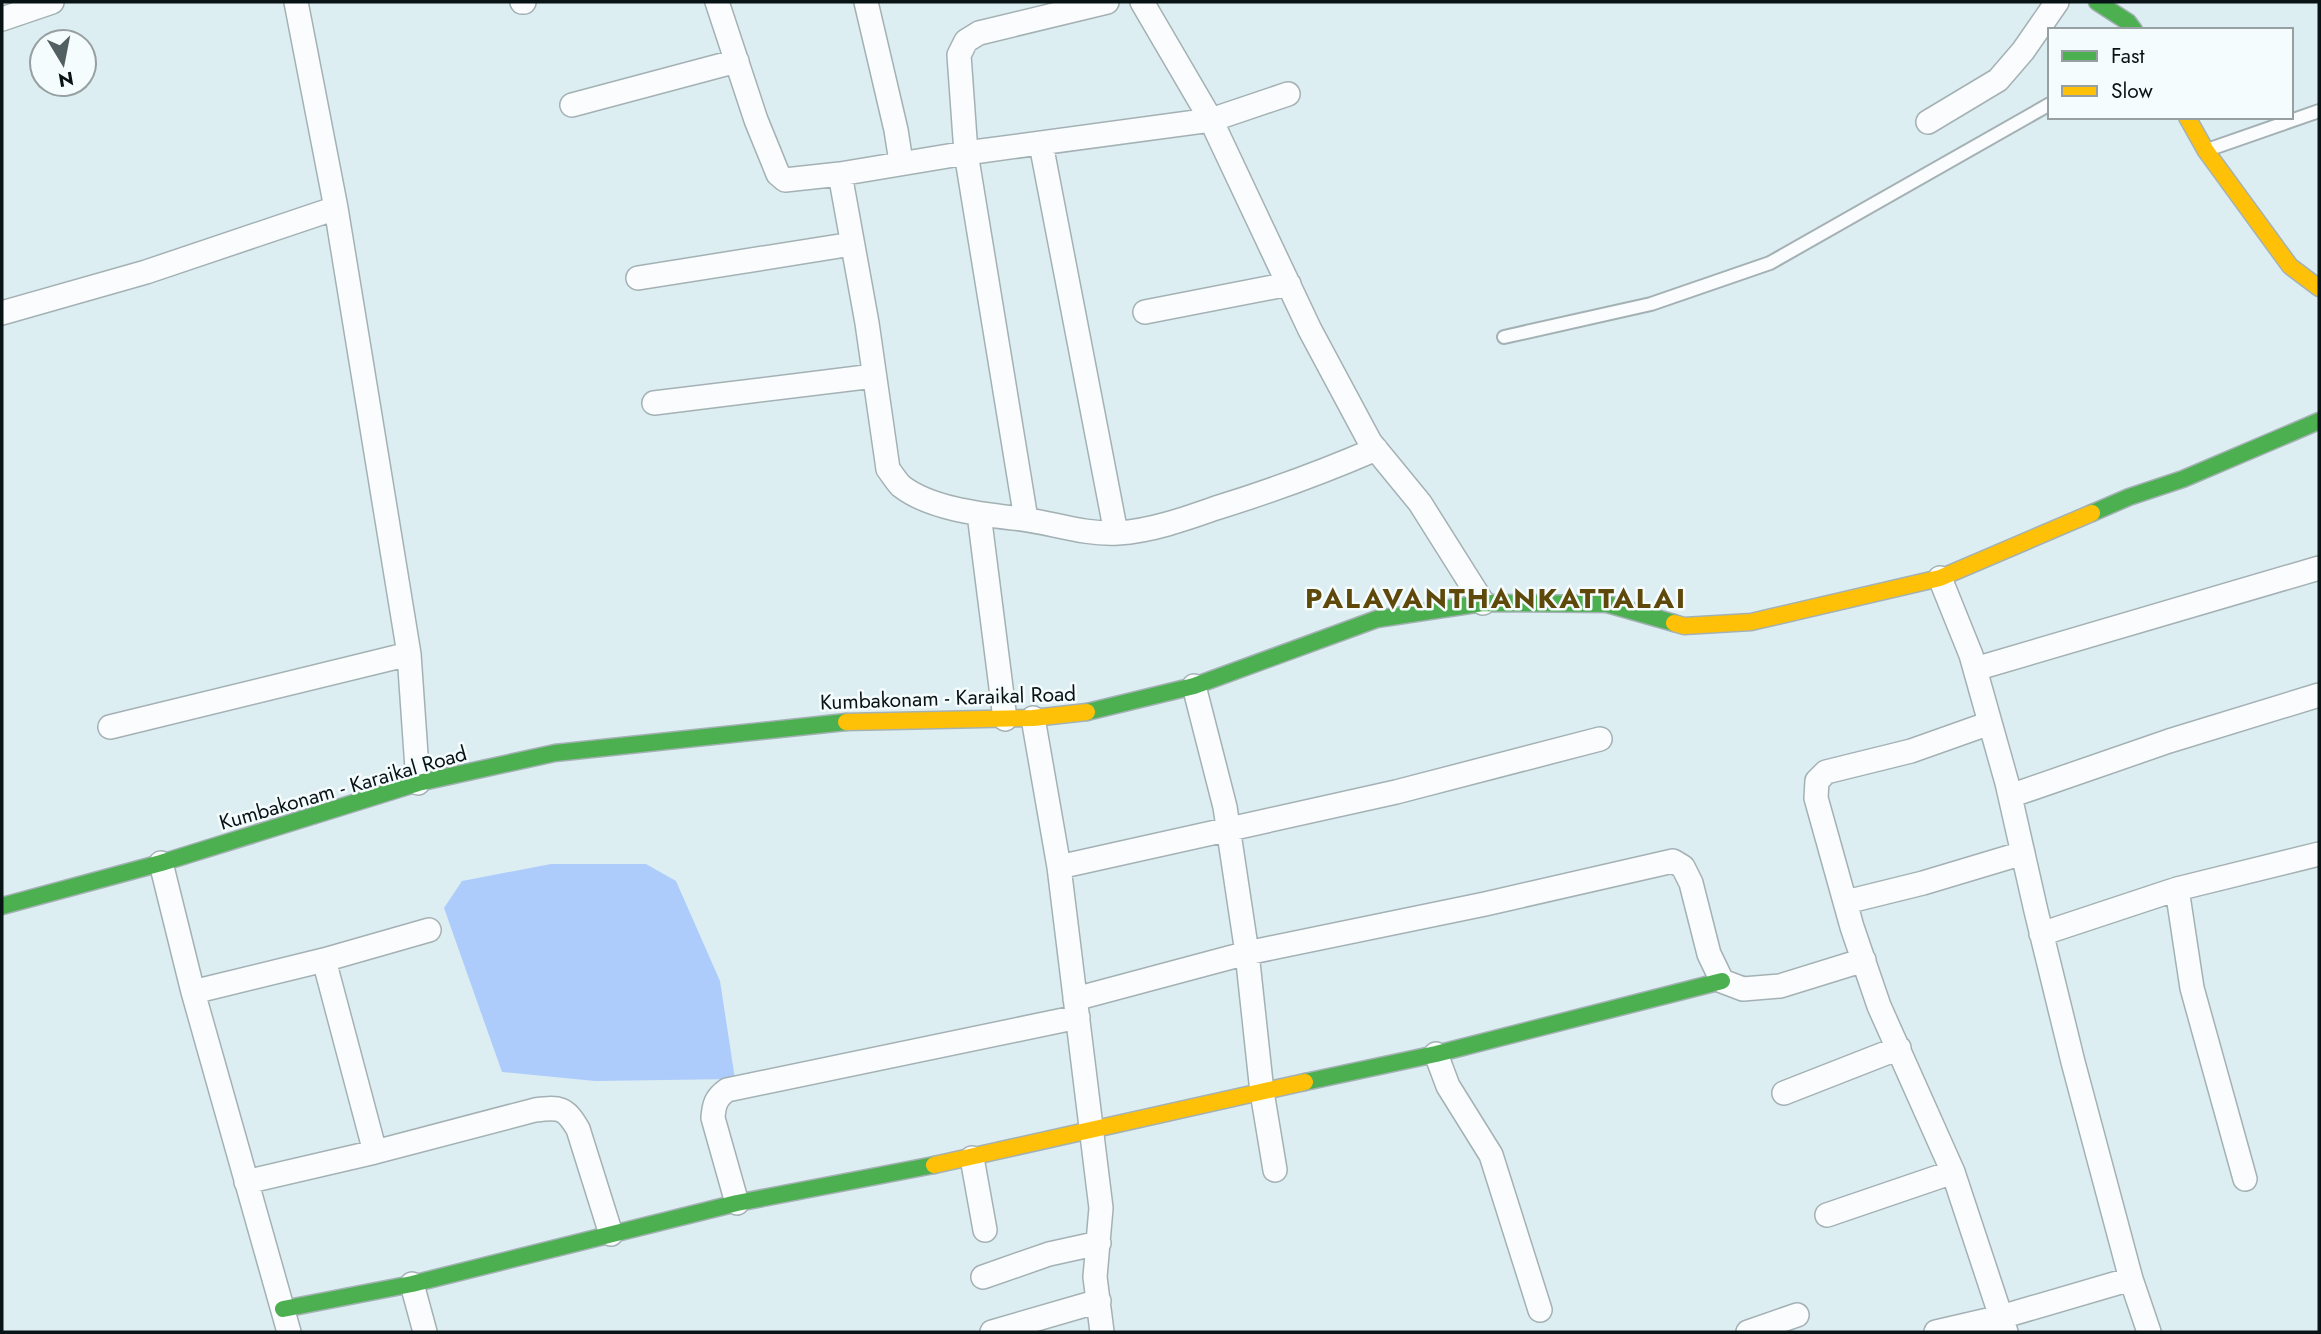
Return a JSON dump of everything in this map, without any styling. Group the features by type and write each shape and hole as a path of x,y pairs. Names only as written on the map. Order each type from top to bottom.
{"main road":[{"path":"2097,2 2132,18"},
{"path":"2188,119 2206,151 2290,266 2319,288"},
{"path":"2252,216 2291,242"},
{"name":"Kumbakonam - Karaikal Road","path":"2,906 161,863 418,783 555,753 833,722 1033,718 1091,712 1194,686 1377,619 1483,603 1607,604 1684,626 1751,622 1940,578 2129,497 2183,479 2319,421"},
{"name":"Kumbakonam - Karaikal Road","path":"2129,497 2139,484 2213,449"},
{"path":"283,1309 412,1284 737,1203 972,1158 1436,1054 1722,981"}],"street":[{"path":"2,19 52,2"},
{"path":"296,2 336,208 410,654 418,783"},
{"path":"716,2 756,120 778,174 785,180 1211,120 1288,94"},
{"path":"866,2 901,162"},
{"path":"1026,519 966,153 959,55 966,41 979,33 1107,2"},
{"path":"1142,2 1211,120 1310,330 1370,442 1420,503 1483,603"},
{"path":"1928,122 1998,80 2057,2"},
{"path":"572,105 737,61"},
{"path":"1041,144 1116,533"},
{"path":"839,174 888,469 900,485 924,499 979,514 1026,519 1069,530 1116,533 1141,530 1190,517 1308,478 1376,449"},
{"path":"2,313 146,272 336,208"},
{"path":"638,278 852,244"},
{"path":"1145,312 1289,284"},
{"path":"654,403 874,376"},
{"path":"979,514 1004,719"},
{"path":"1975,668 2319,568"},
{"path":"1940,578 1975,668 2010,796 2041,934 2131,1279 2149,1332"},
{"path":"110,727 410,654"},
{"path":"1194,686 1225,807 1247,953 1262,1093 1275,1170"},
{"path":"2010,796 2169,741 2319,695"},
{"path":"1033,718 1059,867 1101,1208 1095,1277 1102,1332"},
{"path":"1990,723 1911,751 1826,772 1817,781 1816,798 1879,1006 1953,1171 2004,1325"},
{"path":"1059,867 1396,792 1600,739"},
{"path":"1846,902 1923,883 2023,853"},
{"path":"2041,934 2177,889 2319,854"},
{"path":"737,1203 713,1118 718,1097 727,1090 1077,1008 1247,953 1485,904 1673,861 1683,867 1691,883 1709,954 1722,981 1743,989 1780,986 1864,960"},
{"path":"161,863 193,992 289,1332"},
{"path":"2177,889 2192,988 2245,1179"},
{"path":"193,992 324,960 429,930"},
{"path":"324,960 375,1152"},
{"path":"1784,1093 1899,1048"},
{"path":"1436,1054 1448,1086 1490,1155 1540,1310"},
{"path":"246,1182 535,1110 554,1108 569,1114 578,1129 611,1234"},
{"path":"972,1158 985,1230"},
{"path":"1827,1215 1953,1171"},
{"path":"983,1277 1049,1254 1099,1243"},
{"path":"1936,1332 2004,1325 2131,1279"},
{"path":"412,1284 425,1332"},
{"path":"992,1332 1099,1301"},
{"path":"1748,1332 1797,1315"}],"lane":[{"path":"1503,337 1651,304 1770,263 2048,105"},
{"path":"2206,151 2319,111"}],"water":[{"path":"551,864 646,864 676,881 720,981 735,1079 595,1081 502,1072 444,908 462,881"}],"traffic: fast":[{"path":"2097,2 2128,22 2132,28"},
{"path":"2092,513 2183,479 2319,421"},
{"path":"1087,712 1194,686 1377,619 1483,603 1607,604 1674,623"},
{"path":"2,906 161,863 418,783 555,753 846,722"},
{"path":"1305,1082 1436,1054 1722,981"},
{"path":"283,1309 412,1284 737,1203 934,1165"}],"traffic: slow":[{"path":"2188,119 2206,151 2290,266 2319,288"},
{"path":"1674,623 1684,626 1751,622 1940,578 2092,513"},
{"path":"846,722 1033,718 1087,712"},
{"path":"934,1165 1305,1082"}],"district":[{"name":"PALAVANTHANKATTALAI","path":"1496,598"}]}
